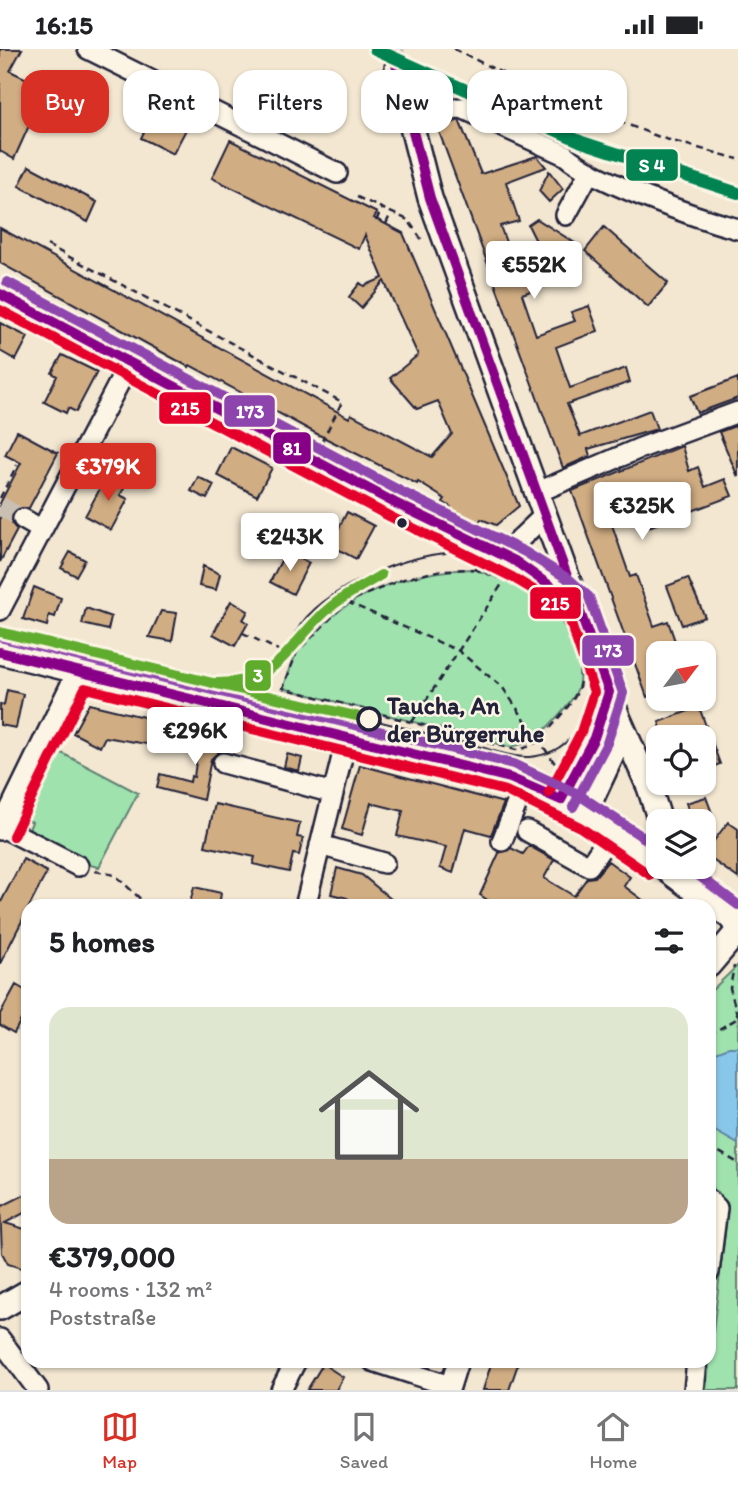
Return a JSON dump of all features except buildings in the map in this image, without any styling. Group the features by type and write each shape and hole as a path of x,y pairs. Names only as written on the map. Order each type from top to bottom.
{"main road":[{"path":"397,68 430,198 618,717 656,809"},
{"path":"0,652 525,783 585,813 646,854"},
{"path":"561,800 594,738 609,692"},
{"path":"585,813 615,745 618,717"},
{"path":"680,879 707,899"},
{"path":"716,906 738,923"},
{"path":"716,957 738,931"},
{"path":"0,1308 21,1296"}],"street":[{"path":"88,49 337,173"},
{"path":"453,108 462,108 565,155 590,171 738,229"},
{"path":"566,215 590,171"},
{"path":"0,294 507,566 562,591 580,607"},
{"path":"0,610 130,362"},
{"path":"538,492 638,449 738,412"},
{"path":"507,566 546,514"},
{"path":"23,519 42,530"},
{"path":"77,672 1,828 78,866"},
{"path":"307,899 346,737"},
{"path":"223,763 333,793"},
{"path":"502,841 525,783"},
{"path":"527,831 589,866 613,831"},
{"path":"320,845 384,863"},
{"path":"0,1339 21,1367"},
{"path":"22,1368 38,1390"},
{"path":"281,1390 292,1368"},
{"path":"393,1368 449,1388 456,1368"},
{"path":"694,1390 696,1368"}],"path":[{"path":"454,49 481,65 662,138 738,159"},
{"path":"357,197 408,220 430,253"},
{"path":"376,221 382,208"},
{"path":"386,224 391,213"},
{"path":"47,245 342,402 320,445"},
{"path":"115,289 118,285"},
{"path":"216,343 219,337"},
{"path":"0,498 17,465"},
{"path":"412,722 460,651 507,566"},
{"path":"507,566 553,608 572,635 582,675 578,694 539,742 516,750 284,688 297,652 347,602 404,579 442,570 507,566"},
{"path":"347,602 460,651 503,688 558,768"},
{"path":"243,633 278,650"},
{"path":"78,866 116,875 141,899"},
{"path":"716,1031 738,1017 730,988 735,965 738,970"},
{"path":"716,1150 738,1163"}],"green space":[{"path":"474,569 508,582 538,598 561,621 570,636 580,674 578,688 565,708 537,737 510,747 283,688 301,647 348,604 408,578"},
{"path":"56,750 138,793 99,867 85,864 27,834 32,822 22,816"},
{"path":"738,965 738,1390 706,1390 709,1368 716,1368 716,1306 728,1206 716,1193 716,986"}],"water":[{"path":"738,1047 738,1144 716,1132 716,1052"}],"tunnel":[{"path":"392,49 397,68"},
{"path":"0,506 23,519"}],"tram line":[{"path":"284,657 301,624 334,594 382,570 432,555 477,553 496,559 554,588 576,613 585,637 590,663 590,690 584,715 573,735 554,750 529,757 516,756 369,719"}],"transit line":[{"path":"375,49 582,142 738,193"},
{"name":"81","path":"0,652 510,778 561,800 594,738 609,692 430,198 392,49"},
{"name":"173","path":"7,282 402,492 525,552 570,580 589,597 623,693 607,743 573,807"},
{"name":"81","path":"0,294 395,503 515,561 580,607"},
{"name":"215","path":"0,310 389,516 512,577 554,602 568,615 594,692 581,732 549,793"},
{"name":"3","path":"0,632 213,683 235,682 267,671 332,606 381,575"},
{"name":"173","path":"3,638 513,764 576,793 646,839"},
{"name":"3","path":"212,683 369,719"},
{"name":"215","path":"13,836 85,688 506,791 580,827 646,872"},
{"name":"173","path":"703,879 738,905"}],"place":[{"name":"Taucha, An der Bürgerruhe","path":"369,719"}]}
